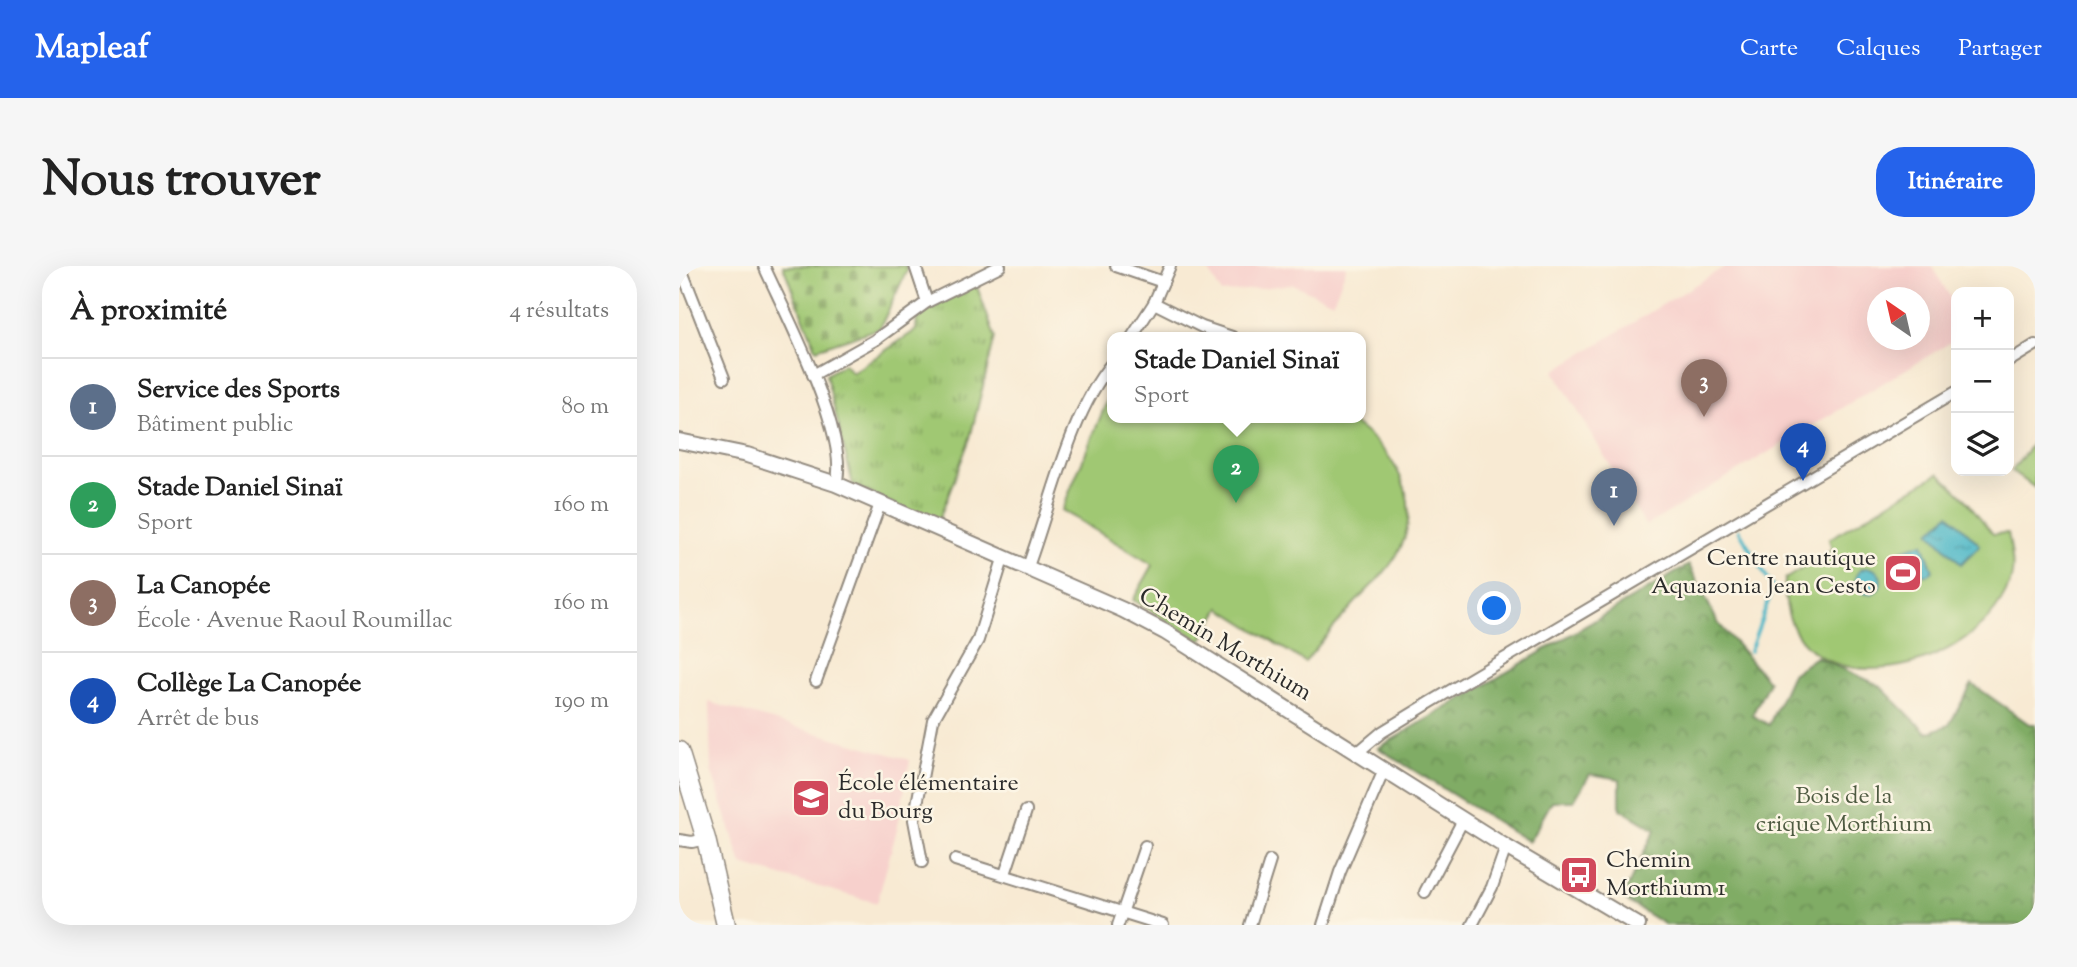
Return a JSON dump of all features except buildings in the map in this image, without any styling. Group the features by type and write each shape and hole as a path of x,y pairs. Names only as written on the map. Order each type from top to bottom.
{"main road":[{"path":"679,751 706,839 726,925"}],"street":[{"path":"680,266 724,378"},
{"path":"764,266 813,375 831,428 840,473 836,484"},
{"path":"915,266 927,302"},
{"path":"813,375 875,340 927,302 1000,266"},
{"path":"1116,266 1163,282"},
{"path":"1135,332 1154,303 1170,266"},
{"path":"1154,303 1217,332"},
{"path":"2014,358 2035,345"},
{"path":"1027,569 1081,413 1098,380 1107,369"},
{"path":"1357,753 1383,732 1431,702 1951,395"},
{"name":"Chemin Morthium","path":"679,441 747,455 836,484 1123,610 1165,632 1506,847 1637,925"},
{"path":"816,681 880,504"},
{"path":"922,862 914,820 933,720 978,640 1003,559"},
{"path":"1323,925 1340,872 1384,770"},
{"path":"1005,874 1026,811"},
{"path":"1425,892 1463,820"},
{"path":"679,840 706,839"},
{"path":"1118,925 1145,846"},
{"path":"1472,925 1492,887 1506,847"},
{"path":"955,860 1163,925"},
{"path":"1250,925 1269,861"}],"shaded area":[{"path":"1206,266 1347,266 1333,302 1292,284 1221,293"},
{"path":"1726,266 1932,266 1951,298 1951,342 1646,526 1554,371"},
{"name":"École élémentaire du Bourg","path":"709,702 910,760 898,825 877,903 742,865 711,770"}],"green space":[{"path":"783,266 906,266 907,270 880,328 816,349"},
{"path":"976,284 995,337 970,438 937,525 853,485 826,375 844,364 852,373 916,330 917,316"},
{"path":"1107,401 1107,423 1352,423 1374,440 1397,469 1408,504 1408,522 1403,542 1388,568 1305,662 1220,608 1201,641 1133,600 1153,565 1062,510"},
{"path":"2035,440 2035,488 2014,472 2014,468"},
{"name":"Centre nautique Aquazonia Jean Cesto","path":"1939,473 1963,496 1993,534 2008,533 2012,559 2011,579 1988,618 1957,644 1920,661 1880,669 1843,666 1812,650 1791,622 1785,579 1832,550 1829,539"},
{"name":"Bois de la crique Morthium","path":"1689,565 1718,623 1769,682 1752,715 1769,725 1792,674 1816,657 1879,685 1927,733 1949,725 1972,684 2029,724 2035,724 2035,925 1666,925 1622,898 1655,830 1620,809 1620,779 1590,774 1574,801 1552,801 1529,842 1378,748"}],"water":[{"path":"1949,514 1980,545 1961,564 1930,532"},
{"path":"1923,543 1933,571 1929,574 1909,575 1902,550"},
{"path":"1868,568 1877,572 1881,581 1877,590 1868,594 1859,590 1855,581 1859,572"}],"waterway":[{"path":"1739,530 1773,588 1750,651"}],"place":[{"name":"La Canopée","path":"1704,417"},
{"name":"Collège La Canopée","path":"1803,481"},
{"name":"Stade Daniel Sinaï","path":"1236,503"},
{"name":"Service des Sports","path":"1614,526"},
{"name":"Centre nautique Aquazonia Jean Cesto","path":"1903,573"},
{"name":"École élémentaire du Bourg","path":"811,798"},
{"name":"Chemin Morthium 1","path":"1579,875"}]}
